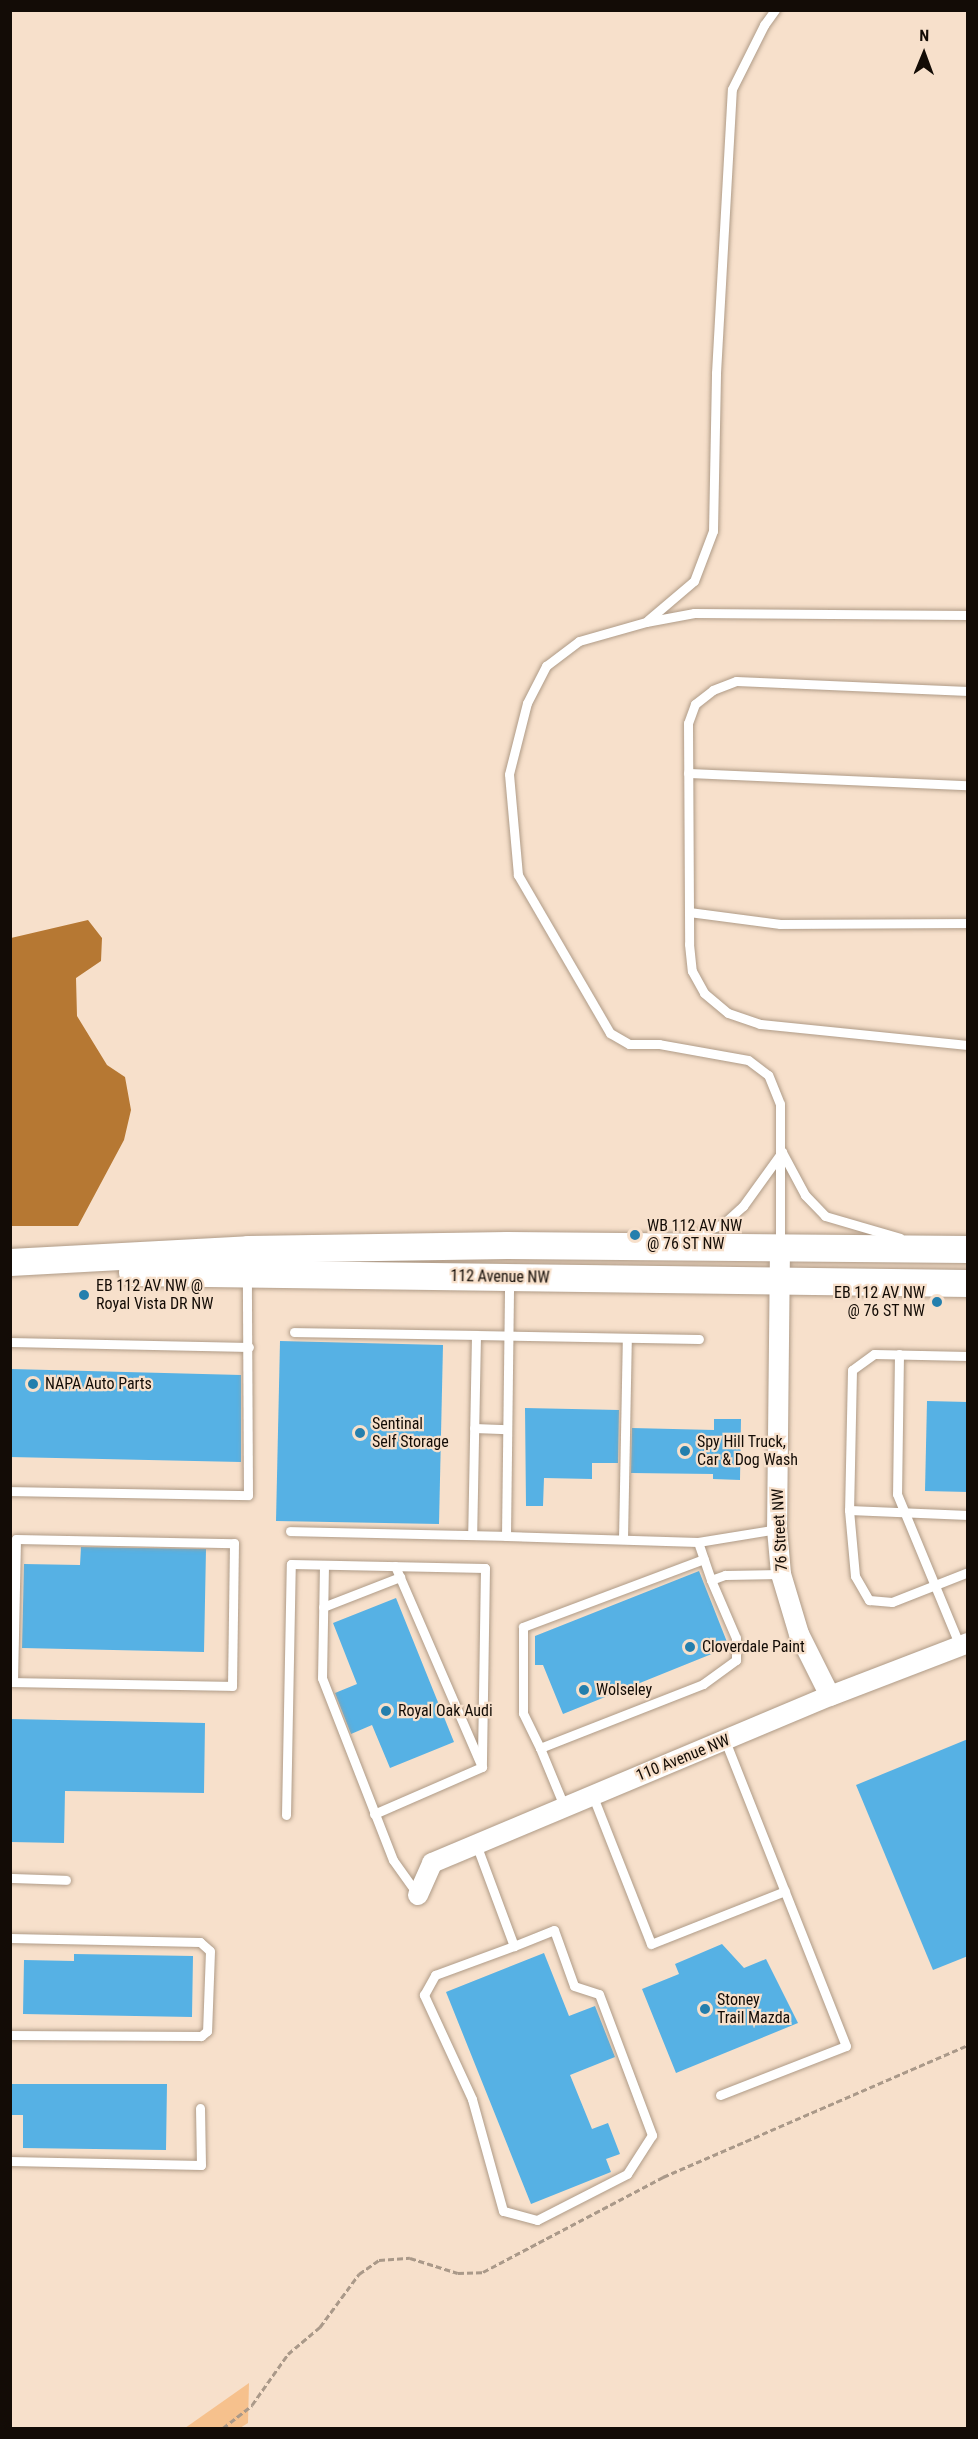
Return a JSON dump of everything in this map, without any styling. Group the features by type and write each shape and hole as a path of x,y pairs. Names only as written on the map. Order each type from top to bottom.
{"street":[{"name":"112 Avenue NW","path":"22,1262 248,1249 672,1245 958,1249"},
{"name":"76 Street NW","path":"780,1246 777,1529 781,1574 795,1624 830,1696"},
{"name":"112 Avenue NW","path":"22,1262 142,1272 968,1283"},
{"name":"110 Avenue NW","path":"418,1896 432,1863 830,1696 964,1645"}],"lane":[{"path":"646,622 694,581 713,531 716,373 732,89 764,25 775,10"},
{"path":"780,1246 782,1152 780,1104 768,1075 748,1060 659,1044 629,1044 610,1033 518,875 509,774 526,703 546,666 579,641 646,622 694,613 968,615"},
{"path":"968,692 736,681 713,690 695,704 688,723 688,912 692,971 704,993 728,1013 760,1024 968,1046"},
{"path":"688,773 968,786"},
{"path":"688,912 780,924 968,923"},
{"path":"672,1245 723,1224 743,1206 782,1152"},
{"path":"782,1152 805,1196 825,1216 958,1249"},
{"path":"10,1491 248,1495 247,1274"},
{"path":"506,1536 509,1277"},
{"path":"294,1332 699,1339"},
{"path":"472,1535 476,1335"},
{"path":"623,1539 627,1338"},
{"path":"10,1342 249,1347"},
{"path":"968,1356 874,1354 852,1370 849,1510 855,1576 869,1600 892,1602 968,1572"},
{"path":"899,1354 897,1494 964,1645"},
{"path":"474,1428 507,1429"},
{"path":"849,1510 968,1515"},
{"path":"290,1531 698,1542 777,1529"},
{"path":"16,1539 234,1543 232,1686 12,1682 16,1539"},
{"path":"540,1748 703,1684 736,1660 736,1638 711,1580 698,1542"},
{"path":"564,1806 523,1713 523,1627 704,1559"},
{"path":"286,1815 291,1564 485,1568 482,1767"},
{"path":"324,1565 322,1677 393,1860 418,1896"},
{"path":"395,1566 482,1767"},
{"path":"711,1580 725,1575 781,1574"},
{"path":"324,1607 400,1576"},
{"path":"720,2095 846,2046 725,1741"},
{"path":"374,1814 482,1767"},
{"path":"592,1794 651,1944 785,1892"},
{"path":"476,1844 514,1946"},
{"path":"10,1878 66,1880"},
{"path":"554,1930 574,1986 599,1994 652,2135 627,2174 537,2220 503,2211 472,2099 424,1995 435,1975 514,1946 554,1930"},
{"path":"10,1938 200,1942 210,1951 207,2031 201,2036 10,2035"},
{"path":"10,2161 201,2165 200,2108"}],"path":[{"path":"223,2428 252,2405"}],"shaded area":[{"path":"88,920 102,938 101,961 76,978 77,1016 107,1065 125,1077 131,1110 124,1140 78,1226 11,1226 11,938"},
{"path":"249,2383 248,2423 240,2428 185,2428"}],"building":[{"name":"Sentinal Self Storage","path":"280,1341 443,1345 439,1524 276,1521"},
{"path":"11,1369 241,1375 241,1462 10,1457"},
{"path":"927,1401 968,1402 968,1492 925,1491"},
{"path":"525,1408 619,1410 618,1463 592,1463 592,1479 544,1478 543,1506 526,1506"},
{"name":"Spy Hill Truck, Car & Dog Wash","path":"714,1419 741,1419 740,1480 713,1479 713,1474 631,1473 632,1428 714,1430"},
{"path":"81,1547 206,1549 204,1652 22,1648 24,1564 80,1565"},
{"path":"699,1571 729,1647 563,1714 543,1665 535,1665 535,1636"},
{"path":"396,1598 454,1742 390,1768 372,1725 351,1734 335,1693 357,1684 333,1623"},
{"path":"10,1719 205,1723 204,1793 65,1791 64,1843 10,1842"},
{"path":"968,1739 968,1956 933,1970 856,1785"},
{"path":"722,1944 744,1968 766,1959 798,2023 676,2073 642,1989 679,1974 675,1964"},
{"path":"544,1953 569,2016 595,2006 615,2057 570,2075 592,2129 608,2123 620,2154 606,2159 611,2172 531,2204 446,1992"},
{"path":"74,1954 193,1956 192,2017 23,2014 24,1960 74,1961"},
{"path":"12,2084 167,2084 166,2150 23,2148 23,2115 11,2115"}],"place":[{"name":"WB 112 AV NW @ 76 ST NW","path":"635,1235"},
{"name":"EB 112 AV NW @ Royal Vista DR NW","path":"84,1295"},
{"name":"EB 112 AV NW @ 76 ST NW","path":"937,1302"},
{"name":"NAPA Auto Parts","path":"33,1384"},
{"name":"Sentinal Self Storage","path":"360,1433"},
{"name":"Spy Hill Truck, Car & Dog Wash","path":"685,1451"},
{"name":"Cloverdale Paint","path":"690,1647"},
{"name":"Wolseley","path":"584,1690"},
{"name":"Royal Oak Audi","path":"386,1711"},
{"name":"Stoney Trail Mazda","path":"705,2009"}]}
